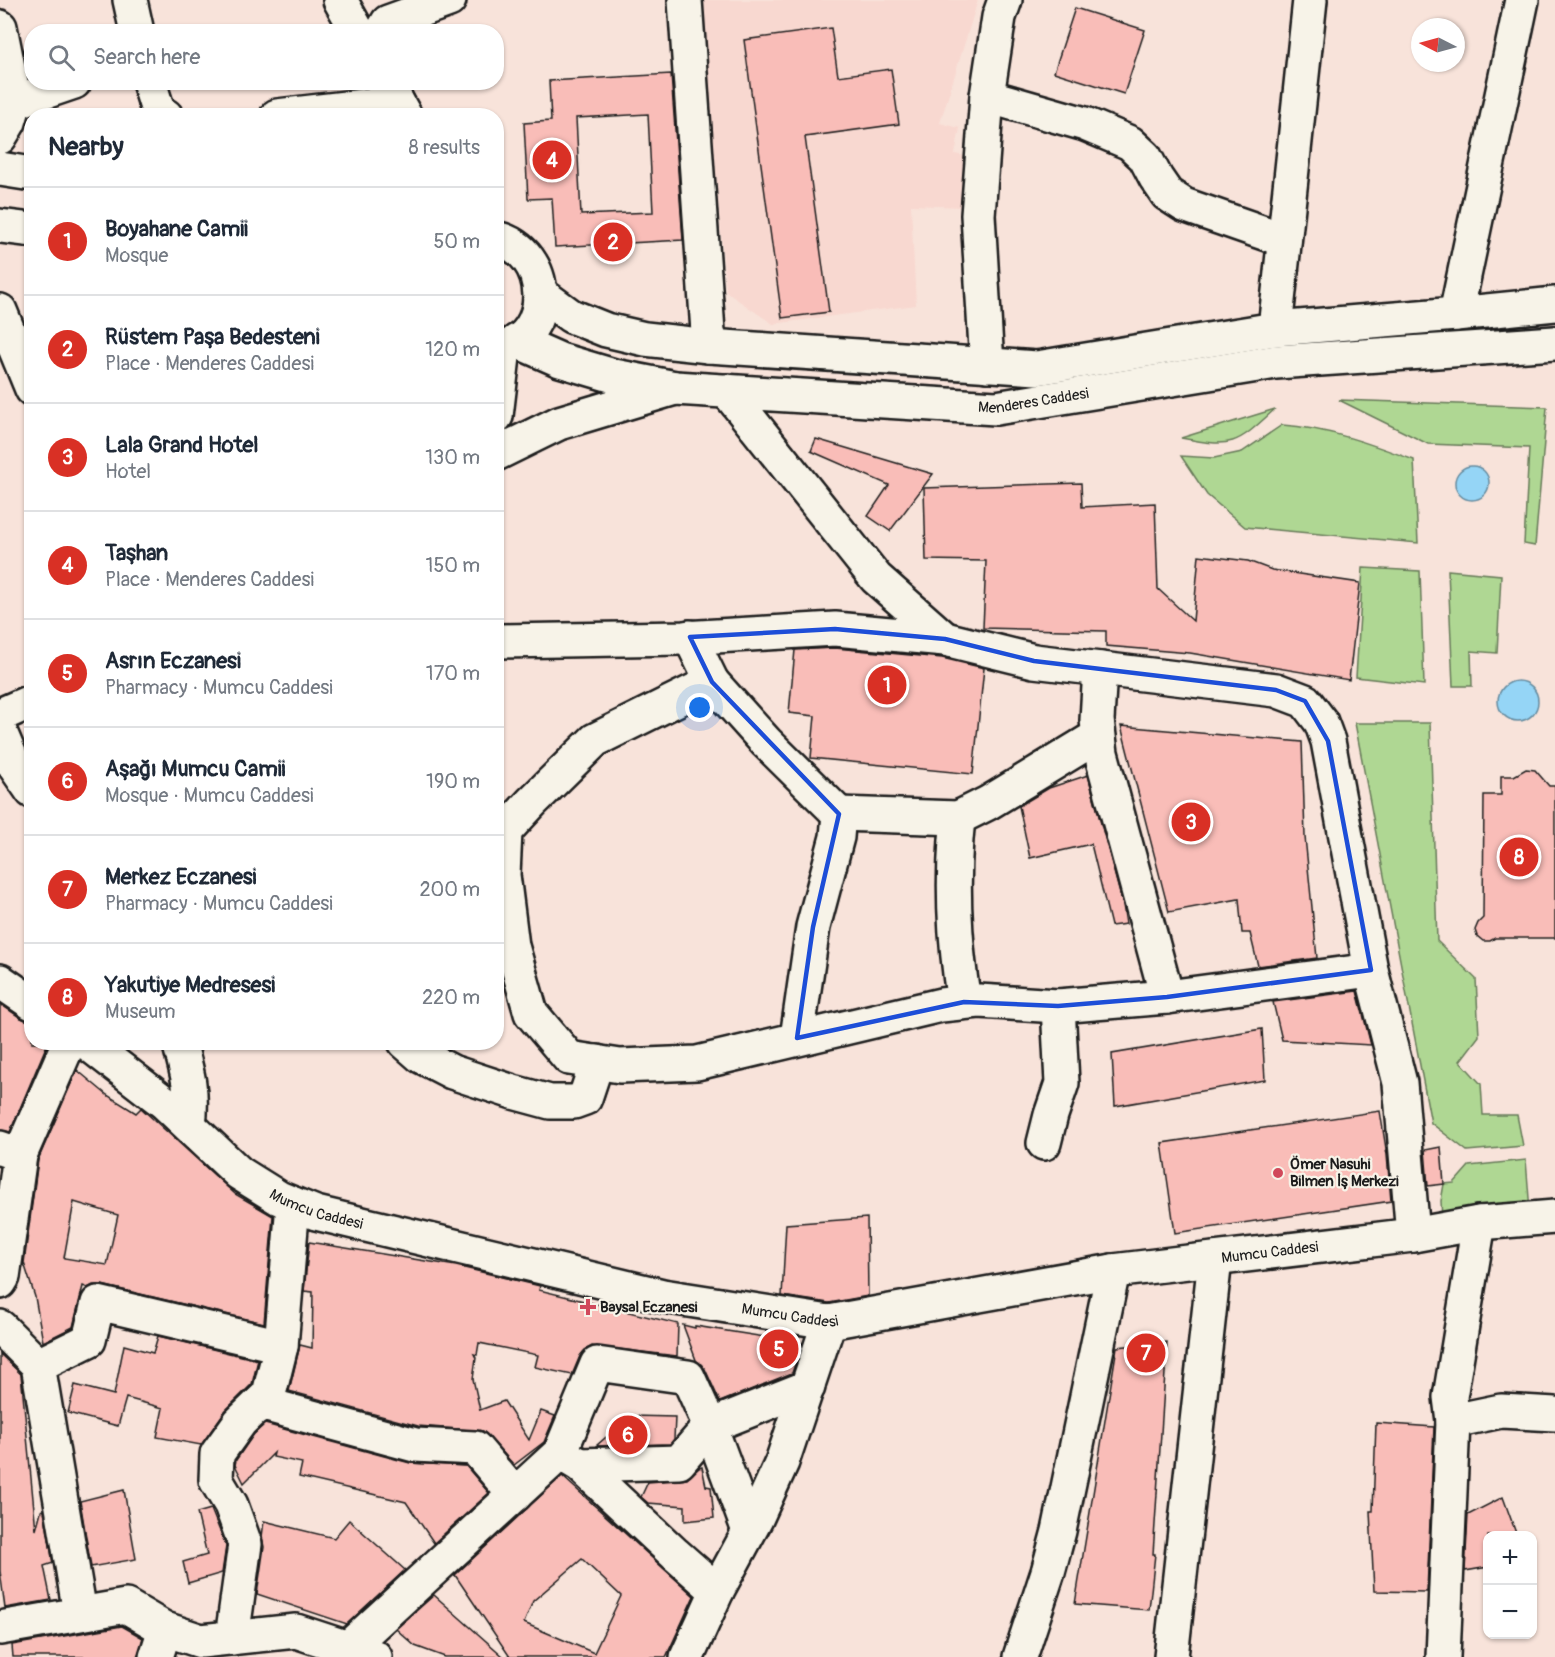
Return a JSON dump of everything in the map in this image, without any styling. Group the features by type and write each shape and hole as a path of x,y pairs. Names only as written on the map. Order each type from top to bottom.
{"street":[{"path":"130,0 134,24"},
{"path":"340,0 354,24"},
{"path":"387,24 449,0"},
{"path":"685,0 708,346"},
{"path":"987,365 978,215 987,96 999,18 1005,0"},
{"path":"1275,329 1310,0"},
{"path":"1456,314 1521,0"},
{"path":"0,27 15,102 9,122 0,137"},
{"path":"15,102 50,90"},
{"path":"152,90 157,108"},
{"path":"987,96 1085,124 1130,143 1145,157 1167,194 1184,206 1284,240"},
{"path":"336,108 396,100"},
{"path":"0,169 24,173"},
{"path":"0,226 24,229"},
{"path":"504,241 517,247 530,260 538,276 541,294 538,312 530,328 506,346"},
{"name":"Menderes Caddesi","path":"541,294 571,316 606,330 645,339 708,346 1037,368 1275,329 1555,304"},
{"path":"0,311 24,370"},
{"name":"Menderes Caddesi","path":"506,346 614,376 675,388 996,408 1276,362 1555,343"},
{"path":"504,450 558,423 675,388"},
{"path":"727,392 876,578 945,639"},
{"path":"504,641 690,637 835,628 945,639 1034,661 1276,690 1305,701 1321,722 1328,741 1371,970 1400,1083 1413,1235"},
{"path":"690,637 712,682 766,742 839,814 958,818 988,803 1098,736"},
{"path":"1100,669 1098,736 1167,997"},
{"path":"504,830 595,740 712,682"},
{"path":"0,715 24,704"},
{"path":"0,732 14,765 24,779"},
{"path":"797,1038 813,927 837,837 839,814"},
{"path":"958,818 953,873 954,917 957,960 964,1002"},
{"path":"504,883 512,946 531,1013 569,1058 621,1065 697,1063 941,1005 979,1000 1058,1006 1167,997 1371,970"},
{"path":"0,981 24,998"},
{"path":"1044,1143 1062,1083 1058,1006"},
{"path":"0,1281 3,1277 10,1152 65,1050"},
{"name":"Mumcu Caddesi","path":"96,1050 158,1098 239,1173 279,1198 316,1213 663,1296 829,1322 1113,1271 1413,1235 1479,1223 1555,1217"},
{"path":"158,1098 162,1070 159,1050"},
{"path":"181,1050 192,1102 189,1125"},
{"path":"414,1050 452,1072 550,1102 574,1102 585,1098 597,1062"},
{"path":"232,1638 245,1544 231,1505 216,1480 217,1454 240,1422 269,1394 281,1346 293,1204"},
{"path":"1443,1657 1453,1421 1450,1397 1479,1223"},
{"path":"1171,1657 1215,1259"},
{"path":"1020,1657 1059,1531 1113,1271"},
{"path":"38,1365 89,1340 98,1303 281,1346"},
{"path":"687,1657 717,1591 782,1462 829,1322"},
{"path":"0,1327 38,1365 80,1613"},
{"path":"570,1459 597,1364 688,1377 710,1426 749,1531"},
{"path":"0,1628 126,1606 161,1643 296,1631 357,1654 515,1495 570,1459 679,1462 710,1426 808,1387"},
{"path":"260,1402 415,1445 475,1448 515,1495"},
{"path":"1453,1421 1501,1411 1555,1414"},
{"path":"570,1459 717,1591"}],"highlighted area":[{"path":"835,629 945,639 1034,661 1276,690 1305,701 1328,741 1371,970 1167,997 1058,1006 964,1002 797,1038 813,927 839,814 712,682 690,637"}],"shaded area":[{"path":"701,0 978,0 940,123 960,128 955,154 974,158 963,207 911,205 916,305 773,324 726,292"}],"green space":[{"path":"1339,400 1547,407 1535,546 1524,544 1529,448 1428,444"},
{"path":"1275,409 1242,437 1233,441 1213,443 1181,438"},
{"path":"1282,425 1333,433 1414,460 1418,543 1245,527 1207,495 1181,456 1214,458 1242,452"},
{"path":"1363,568 1420,571 1424,685 1356,677"},
{"path":"1448,570 1501,575 1497,653 1471,651 1472,686 1453,686"},
{"path":"1355,723 1430,723 1437,941 1476,979 1479,1036 1460,1061 1481,1084 1483,1115 1517,1115 1523,1146 1467,1151 1431,1123"},
{"path":"1526,1160 1530,1211 1442,1219 1441,1201 1444,1184 1454,1183 1469,1166"}],"water":[{"path":"1472,466 1484,471 1489,483 1484,495 1472,500 1460,495 1455,483 1460,471"},
{"path":"1518,681 1532,687 1538,701 1532,715 1518,721 1504,715 1498,701 1504,687"}],"building":[{"path":"1075,8 1145,30 1124,94 1054,72"},
{"path":"831,28 838,76 891,69 899,124 805,137 829,312 782,318 744,40"},
{"path":"671,74 683,240 555,247 552,198 528,199 524,123 551,121 549,81","holes":["648,114 653,212 581,215 576,118"]},
{"path":"816,439 933,474 890,531 868,516 889,485 811,451"},
{"path":"1081,483 1082,507 1155,503 1158,589 1193,621 1199,555 1248,561 1272,570 1360,583 1349,680 1190,653 1106,646 1106,631 983,628 986,561 926,560 924,488"},
{"path":"835,648 942,658 984,668 973,774 811,758 815,716 789,713 795,650"},
{"path":"1121,726 1302,742 1305,837 1317,958 1258,966 1250,933 1242,933 1239,899 1169,912"},
{"path":"1526,769 1535,770 1549,786 1555,786 1555,938 1495,938 1483,941 1477,936 1475,930 1483,918 1484,795 1501,795 1501,776 1514,776"},
{"path":"1088,775 1126,924 1111,926 1091,844 1030,858 1019,806 1049,788"},
{"path":"1357,991 1371,1045 1282,1040 1273,1002"},
{"path":"0,1004 24,1019 24,1050 45,1050 10,1132 0,1130"},
{"path":"1262,1029 1265,1080 1115,1106 1112,1054"},
{"path":"77,1070 107,1095 136,1113 141,1108 235,1194 273,1216 264,1323 102,1285 93,1285 88,1288 83,1286 73,1327 43,1342 35,1297 24,1263 38,1160","holes":["74,1202 118,1215 107,1265 64,1258"]},
{"name":"Ömer Nasuhi Bilmen İş Merkezi","path":"1380,1111 1391,1201 1175,1233 1162,1143"},
{"path":"1441,1147 1444,1184 1428,1186 1425,1150"},
{"path":"867,1218 868,1296 829,1303 782,1296 786,1224"},
{"path":"309,1242 456,1266 540,1286 539,1290 678,1324 677,1356 592,1346 580,1356 572,1375 535,1367 538,1355 479,1343 477,1355 474,1354 476,1358 473,1379 480,1410 504,1401 529,1440 541,1411 555,1416 544,1442 514,1465 483,1431 418,1426 289,1391 300,1345 312,1348 313,1292 304,1291"},
{"path":"683,1325 802,1343 792,1373 720,1402 705,1369 696,1360"},
{"path":"158,1336 258,1360 252,1384 225,1411 201,1445 157,1437 163,1408 126,1398 118,1426 68,1413 75,1385 114,1395 124,1345 153,1353"},
{"path":"1167,1342 1153,1554 1155,1554 1149,1610 1075,1604 1117,1347"},
{"path":"0,1354 21,1374 36,1530 41,1511 44,1510 53,1563 44,1566 51,1600 5,1608 0,1571"},
{"path":"630,1416 675,1417 674,1439 670,1444 596,1446"},
{"path":"1376,1423 1434,1427 1427,1592 1374,1591 1370,1511 1373,1511"},
{"path":"265,1424 410,1463 466,1466 489,1493 434,1543 406,1502 299,1477 302,1463 273,1457 274,1453 244,1483 235,1465 236,1460 254,1434"},
{"path":"702,1467 706,1486 711,1487 714,1518 685,1521 685,1506 648,1503 641,1497 648,1482 687,1479"},
{"path":"562,1476 694,1596 666,1657 510,1657 455,1575","holes":["582,1559 621,1596 594,1653 524,1623 533,1601"]},
{"path":"124,1490 136,1559 91,1567 80,1501"},
{"path":"1503,1497 1515,1531 1483,1531 1483,1568 1465,1571 1468,1515"},
{"path":"211,1509 226,1546 222,1573 188,1583 183,1562 207,1555 197,1513"},
{"path":"349,1520 405,1570 347,1624 257,1594 264,1547 262,1537 264,1521 334,1538"},
{"path":"434,1595 504,1657 445,1657 415,1646 396,1629"},
{"path":"122,1626 143,1638 138,1657 13,1657 12,1645"}],"place":[{"name":"Taşhan","path":"552,160"},
{"name":"Rüstem Paşa Bedesteni","path":"613,242"},
{"name":"Boyahane Camii","path":"887,685"},
{"name":"Lala Grand Hotel","path":"1191,822"},
{"name":"Yakutiye Medresesi","path":"1519,857"},
{"name":"Ömer Nasuhi Bilmen İş Merkezi","path":"1278,1173"},
{"name":"Baysal Eczanesi","path":"588,1307"},
{"name":"Asrın Eczanesi","path":"779,1349"},
{"name":"Merkez Eczanesi","path":"1146,1353"},
{"name":"Aşağı Mumcu Camii","path":"628,1435"}]}
